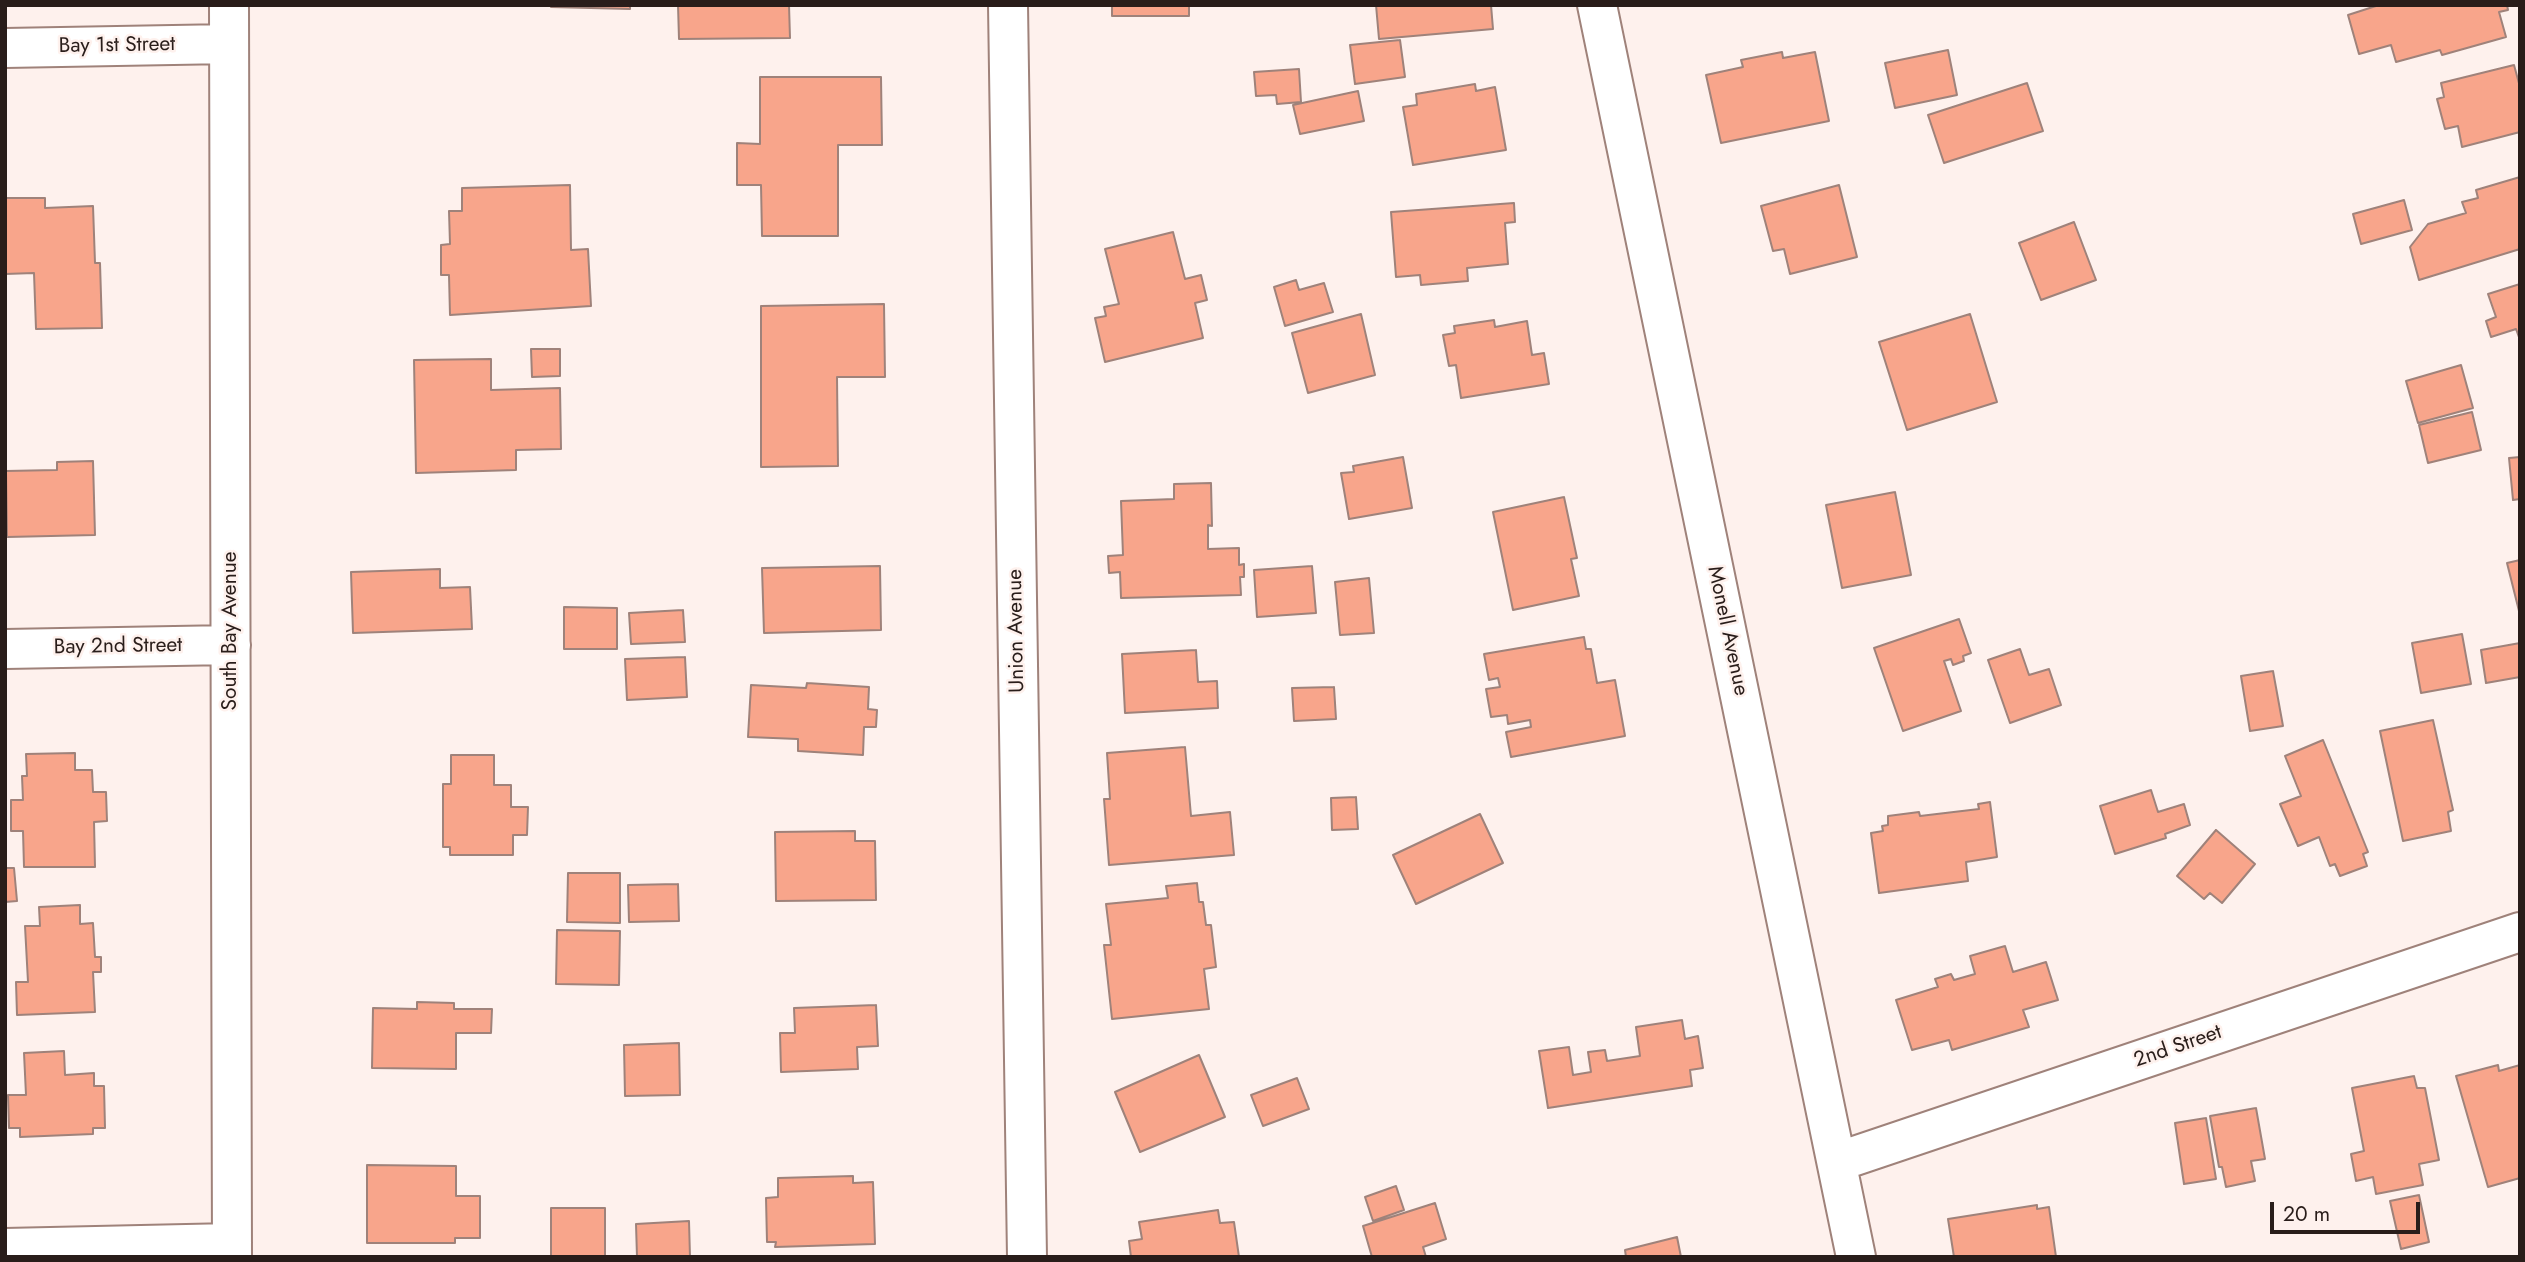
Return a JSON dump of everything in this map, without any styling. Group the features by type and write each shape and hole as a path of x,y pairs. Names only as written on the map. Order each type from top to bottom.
{"street":[{"name":"South Bay Avenue","path":"229,5 232,1250"},
{"name":"Union Avenue","path":"1008,5 1027,1257"},
{"name":"Monell Avenue","path":"1597,5 1856,1257"},
{"name":"Bay 1st Street","path":"5,48 229,44"},
{"name":"Bay 2nd Street","path":"5,649 231,645"},
{"name":"2nd Street","path":"1837,1162 2520,932"},
{"path":"5,1248 232,1250"}],"building":[{"path":"630,5 630,9 551,7"},
{"path":"678,5 789,5 790,38 679,39"},
{"path":"1112,5 1189,5 1189,16 1112,16"},
{"path":"1376,5 1491,5 1493,29 1379,39"},
{"path":"2379,5 2507,5 2508,10 2499,12 2506,37 2442,55 2440,50 2396,62 2391,45 2359,54 2348,15"},
{"path":"1400,40 1405,77 1355,84 1350,45"},
{"path":"1948,50 1957,95 1895,108 1885,63"},
{"path":"1782,52 1783,58 1815,52 1829,121 1721,143 1706,75 1743,67 1741,60"},
{"path":"2514,65 2520,87 2520,132 2462,147 2458,126 2445,129 2437,99 2444,97 2441,83"},
{"path":"1299,69 1301,102 1277,104 1276,95 1256,96 1254,72"},
{"path":"760,77 881,77 882,145 838,145 838,236 762,236 761,185 737,185 737,143 760,144"},
{"path":"2027,83 2043,131 1944,163 1928,115"},
{"path":"1475,84 1476,91 1495,87 1506,150 1413,165 1403,107 1417,105 1416,94"},
{"path":"1358,91 1364,121 1300,134 1293,105"},
{"path":"2520,177 2520,249 2419,280 2410,247 2428,224 2466,213 2462,202 2478,198 2476,190"},
{"path":"570,185 571,250 588,249 591,306 450,315 449,275 441,275 441,245 450,244 449,211 462,211 462,188"},
{"path":"1839,185 1857,257 1790,274 1784,249 1773,251 1761,206"},
{"path":"5,198 45,198 45,208 93,206 95,263 100,263 102,328 36,329 34,273 5,274"},
{"path":"2404,200 2412,230 2361,244 2353,214"},
{"path":"1514,203 1515,222 1505,223 1508,264 1467,268 1468,281 1421,285 1420,275 1396,277 1391,212"},
{"path":"2074,222 2096,280 2041,300 2019,243"},
{"path":"1173,232 1185,279 1201,275 1207,300 1195,303 1203,338 1105,362 1095,318 1106,316 1104,307 1119,304 1105,249"},
{"path":"1296,280 1299,290 1324,283 1333,312 1285,326 1274,287"},
{"path":"2520,284 2520,340 2516,329 2491,337 2486,321 2496,317 2488,294"},
{"path":"884,304 885,377 837,377 838,466 761,467 761,306"},
{"path":"1361,314 1375,375 1308,393 1292,333"},
{"path":"1970,314 1997,402 1907,430 1879,342"},
{"path":"1494,320 1495,327 1527,321 1532,355 1544,353 1549,384 1461,398 1456,365 1449,366 1443,335 1455,333 1454,326"},
{"path":"531,349 560,349 560,376 532,377"},
{"path":"491,359 491,390 560,388 561,449 516,450 516,470 416,473 414,360"},
{"path":"2461,365 2473,408 2418,423 2406,381"},
{"path":"2472,412 2481,450 2428,463 2419,425"},
{"path":"1403,457 1412,508 1349,519 1341,473 1354,472 1353,466"},
{"path":"2520,457 2520,499 2513,500 2509,458"},
{"path":"93,461 95,535 7,537 6,471 57,470 57,462"},
{"path":"1211,483 1212,526 1208,525 1208,549 1239,548 1239,565 1244,564 1244,577 1240,577 1241,595 1121,598 1120,572 1109,573 1108,556 1123,555 1121,501 1174,499 1174,484"},
{"path":"1895,492 1911,575 1842,588 1826,505"},
{"path":"1564,497 1577,558 1571,559 1579,596 1513,610 1493,512"},
{"path":"2520,560 2520,615 2507,563"},
{"path":"880,566 881,630 764,633 762,568"},
{"path":"1312,566 1316,613 1257,617 1254,570"},
{"path":"440,569 440,588 470,587 472,629 353,633 351,572"},
{"path":"1369,578 1374,633 1340,635 1335,582"},
{"path":"564,607 617,608 617,649 564,649"},
{"path":"683,610 685,642 631,644 629,613"},
{"path":"1959,619 1971,653 1963,656 1964,661 1953,665 1951,659 1944,661 1961,711 1903,731 1874,648"},
{"path":"2462,634 2471,684 2421,693 2412,643"},
{"path":"1584,637 1586,649 1591,649 1597,683 1615,680 1625,736 1511,757 1506,732 1531,727 1530,720 1508,724 1507,715 1491,717 1486,689 1500,687 1498,678 1489,680 1484,654"},
{"path":"2520,643 2520,677 2486,683 2481,650"},
{"path":"2020,649 2029,675 2049,669 2061,705 2010,723 1988,660"},
{"path":"1196,650 1198,682 1217,681 1218,708 1125,713 1122,654"},
{"path":"685,657 687,697 627,700 625,659"},
{"path":"2273,671 2283,726 2250,731 2241,676"},
{"path":"807,683 869,687 868,709 877,710 876,727 864,727 863,755 798,751 798,739 748,737 751,685 806,688"},
{"path":"1334,687 1336,719 1294,721 1292,688"},
{"path":"2433,720 2453,810 2448,812 2451,831 2403,841 2380,731"},
{"path":"2323,740 2368,852 2363,854 2367,866 2340,876 2335,864 2330,866 2319,837 2298,846 2280,804 2301,796 2285,756"},
{"path":"1185,747 1191,816 1230,812 1234,855 1109,865 1104,799 1110,799 1107,753"},
{"path":"75,753 75,770 92,770 93,792 106,792 107,821 94,822 95,867 24,867 23,831 11,831 11,800 23,800 22,776 27,776 26,754"},
{"path":"451,755 494,755 494,785 511,785 511,807 528,807 527,835 513,835 513,855 450,855 450,847 443,847 443,784 451,784"},
{"path":"2151,790 2158,812 2184,804 2190,825 2165,834 2166,838 2115,854 2100,806"},
{"path":"1356,797 1358,829 1332,830 1331,798"},
{"path":"1990,802 1997,857 1966,862 1968,881 1879,893 1871,833 1883,831 1882,826 1888,825 1888,816 1919,812 1920,816 1979,809 1978,804"},
{"path":"1480,814 1503,863 1416,904 1393,855"},
{"path":"2216,830 2255,864 2222,903 2210,893 2204,899 2177,876"},
{"path":"855,831 855,841 875,841 876,900 776,901 775,832"},
{"path":"5,868 14,868 17,901 5,902"},
{"path":"568,873 620,873 620,923 567,922"},
{"path":"1197,883 1206,925 1211,925 1216,967 1204,969 1209,1009 1112,1019 1104,945 1111,945 1106,904 1168,898 1166,886"},
{"path":"678,884 679,921 629,922 628,885"},
{"path":"80,905 80,924 93,923 95,957 101,957 101,972 93,972 95,1012 17,1015 16,982 28,982 25,926 40,926 39,907"},
{"path":"557,930 620,931 619,985 556,984"},
{"path":"2005,946 2013,972 2046,962 2058,1000 2023,1010 2029,1027 1952,1050 1949,1040 1912,1050 1896,1000 1938,987 1935,979 1951,974 1954,980 1975,974 1970,956"},
{"path":"417,1002 454,1003 454,1009 492,1009 491,1033 456,1033 456,1069 372,1068 373,1008 417,1009"},
{"path":"876,1005 878,1046 857,1047 858,1069 781,1072 780,1033 795,1033 794,1008"},
{"path":"1682,1020 1685,1039 1698,1036 1703,1068 1690,1070 1692,1086 1548,1108 1539,1051 1569,1047 1573,1075 1591,1072 1588,1052 1605,1050 1607,1061 1640,1056 1636,1027"},
{"path":"679,1043 680,1095 625,1096 624,1045"},
{"path":"64,1051 65,1075 94,1073 94,1086 104,1086 105,1128 93,1128 93,1134 20,1137 20,1128 9,1128 8,1095 26,1095 24,1053"},
{"path":"1199,1055 1225,1117 1140,1152 1115,1092"},
{"path":"2498,1065 2499,1071 2520,1065 2520,1178 2488,1187 2456,1076"},
{"path":"2414,1076 2417,1088 2425,1088 2439,1160 2419,1164 2423,1185 2376,1194 2373,1177 2356,1181 2351,1154 2364,1151 2352,1088"},
{"path":"1297,1078 1309,1109 1263,1126 1251,1095"},
{"path":"2256,1108 2265,1159 2251,1161 2255,1181 2226,1187 2222,1167 2219,1167 2210,1116"},
{"path":"2206,1118 2216,1179 2184,1184 2175,1123"},
{"path":"367,1165 456,1166 456,1196 480,1196 480,1238 455,1238 455,1243 367,1243"},
{"path":"853,1176 853,1183 873,1182 875,1244 775,1247 776,1242 767,1242 766,1198 778,1197 778,1178"},
{"path":"1396,1186 1404,1210 1373,1221 1365,1197"},
{"path":"2419,1195 2429,1242 2401,1249 2390,1201"},
{"path":"1435,1203 1446,1239 1423,1247 1426,1257 1372,1257 1363,1226"},
{"path":"2037,1205 2037,1209 2049,1207 2056,1257 1954,1257 1948,1219"},
{"path":"551,1208 605,1208 605,1257 551,1257"},
{"path":"1218,1210 1220,1223 1234,1222 1239,1257 1131,1257 1129,1241 1142,1239 1139,1222"},
{"path":"689,1221 690,1257 637,1257 636,1224"},
{"path":"1677,1237 1681,1257 1626,1257 1625,1250"}]}
